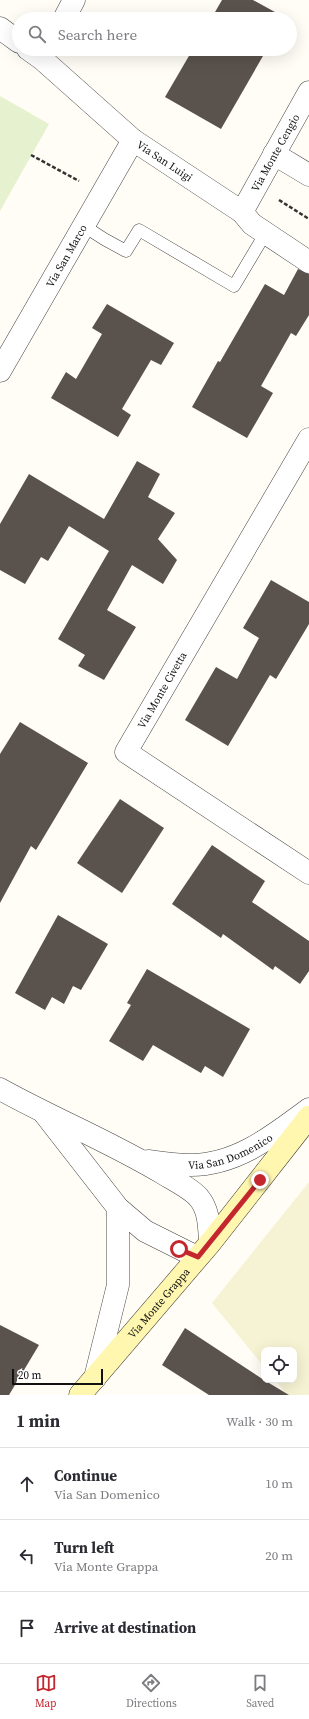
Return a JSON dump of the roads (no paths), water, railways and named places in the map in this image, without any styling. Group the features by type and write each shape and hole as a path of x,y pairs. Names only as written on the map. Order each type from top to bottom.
{"main road":[{"name":"Via Monte Grappa","path":"80,1395 204,1249 309,1117"}],"street":[{"path":"68,12 74,0"},
{"path":"0,28 12,37"},
{"name":"Via San Luigi","path":"43,56 133,140 242,212 252,224 265,234 309,262"},
{"name":"Via Monte Cengio","path":"242,212 309,92"},
{"name":"Via San Marco","path":"0,371 133,140"},
{"path":"274,154 309,175"},
{"name":"Via Monte Civetta","path":"309,439 126,752 309,873"},
{"name":"Via San Domenico","path":"0,1089 44,1113 142,1161 180,1184 199,1198 209,1218 204,1249 145,1231 118,1208 44,1113"},
{"name":"Via San Domenico","path":"142,1161 191,1165 219,1162 246,1152 309,1109"},
{"path":"95,1378 118,1286 118,1208"}],"lane":[{"path":"84,226 126,251 139,230 234,286 265,234"}]}
